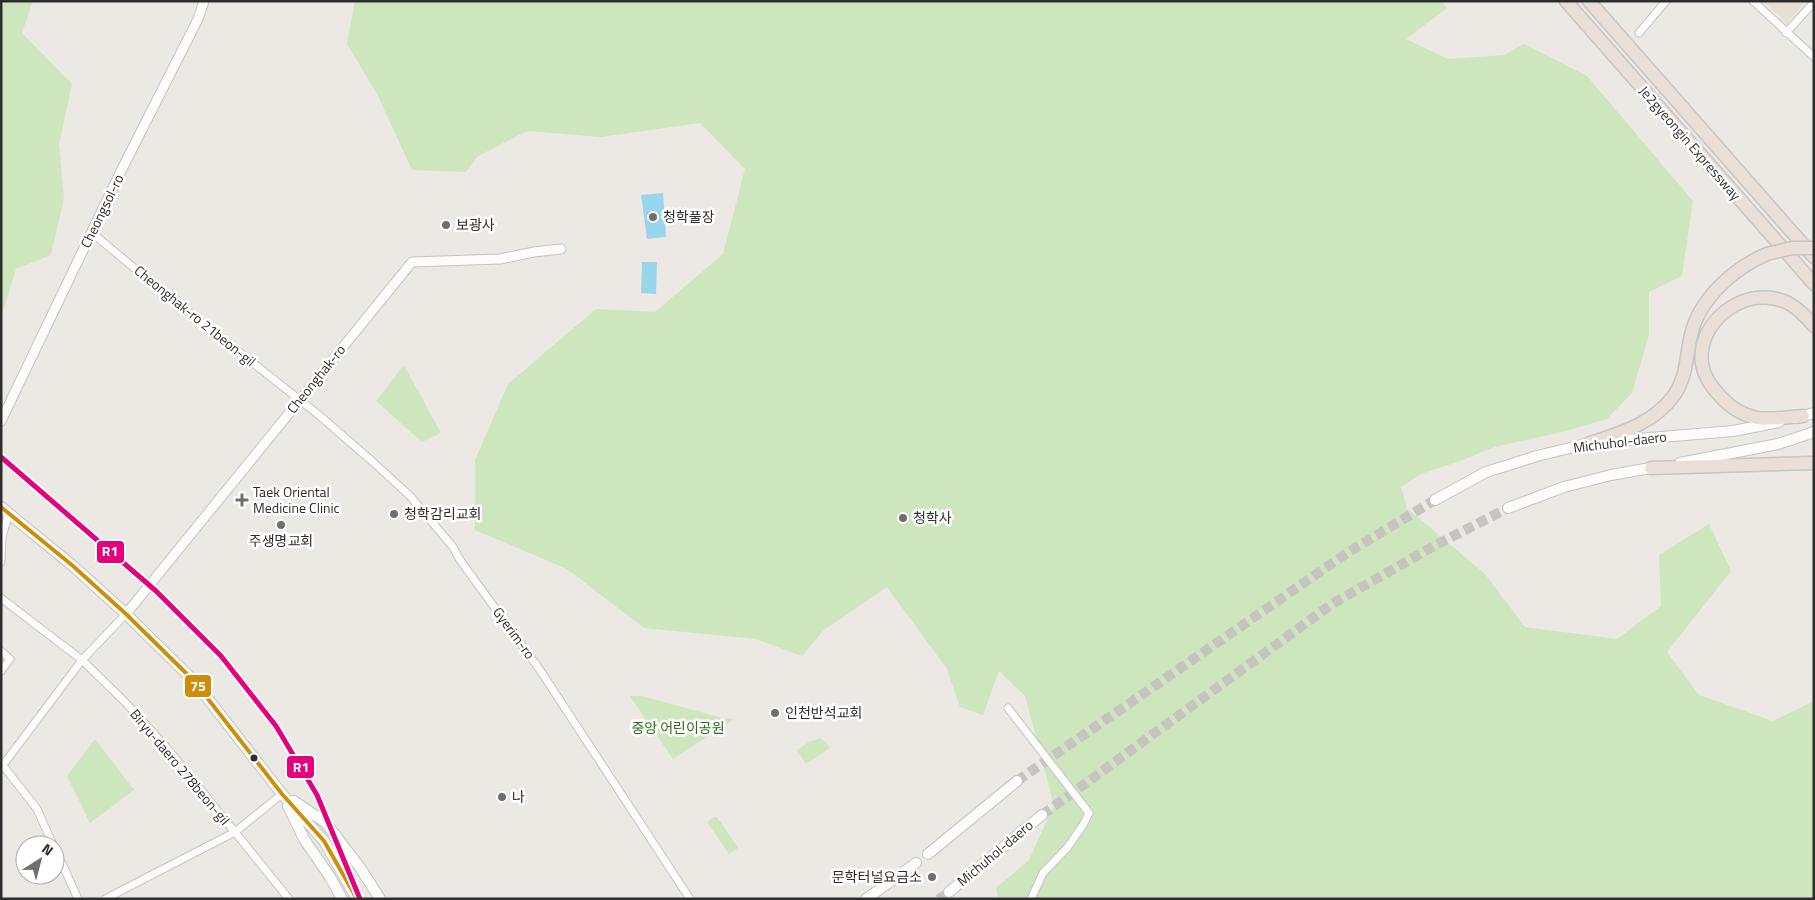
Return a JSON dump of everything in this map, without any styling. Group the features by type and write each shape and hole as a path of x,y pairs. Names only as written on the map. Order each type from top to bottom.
{"highway":[{"name":"Je2gyeongin Expressway","path":"1566,1 1814,284"},
{"name":"Je2gyeongin Expressway","path":"1589,1 1814,257"},
{"path":"1590,443 1633,427 1650,418 1664,407 1676,392 1682,380 1692,330 1705,305 1733,275 1754,260 1767,254 1792,248 1814,248"},
{"path":"1808,414 1764,418 1737,410 1724,401 1709,383 1703,369 1702,355 1705,340 1717,320 1730,308 1748,299 1772,298 1789,303 1814,326"},
{"path":"1651,468 1809,463"}],"main road":[{"name":"Michuhol-daero","path":"1435,500 1486,472 1537,456 1590,443 1734,431 1759,427 1808,414"},
{"name":"Michuhol-daero","path":"1508,508 1564,486 1611,475 1778,444 1814,432"},
{"path":"5,510 73,566 194,680 282,794 324,841 357,899"},
{"path":"928,854 1017,782"},
{"path":"282,794 304,839 330,876 342,899"},
{"path":"282,794 326,823 361,869 380,899"},
{"name":"Michuhol-daero","path":"949,892 1042,815"},
{"path":"866,899 916,863"}],"street":[{"name":"Cheongsol-ro","path":"1,421 198,19 204,1"},
{"path":"1639,33 1666,1"},
{"path":"1753,1 1814,57"},
{"path":"1786,33 1814,2"},
{"name":"Cheonghak-ro 21beon-gil","path":"92,232 182,308 299,401"},
{"name":"Cheonghak-ro","path":"126,614 412,262 500,260 534,252 561,249"},
{"name":"Gyerim-ro","path":"299,401 320,416 410,496 453,547 460,560 540,670 690,899"},
{"path":"1,562 5,510"},
{"name":"Biryu-daero 278beon-gil","path":"1,598 82,660 125,702 167,748 235,832"},
{"path":"49,835 37,809 2,764 82,660 126,614"},
{"path":"1,651 10,659 1,671"},
{"path":"1008,708 1089,813 1067,848 1043,873 1031,899"},
{"name":"Biryu-daero 278beon-gil","path":"105,899 235,832 282,794"},
{"path":"235,832 290,899"},
{"path":"65,871 78,899"}],"shaded area":[{"path":"1764,1 1806,1 1787,24"}],"green space":[{"path":"1,1 33,1 22,33 72,84 59,144 64,198 51,255 16,269 4,308 1,309"},
{"path":"355,1 1441,1 1447,8 1406,39 1448,59 1504,55 1524,44 1587,76 1693,201 1682,276 1649,292 1649,335 1632,393 1607,419 1566,431 1495,447 1421,474 1401,487 1407,508 1485,574 1525,627 1617,639 1661,606 1659,555 1709,524 1731,571 1667,652 1699,695 1773,721 1814,701 1814,899 998,899 996,888 1029,860 1054,805 1025,696 999,671 983,715 960,707 947,669 887,587 824,630 802,656 756,639 644,628 567,569 475,530 475,460 508,384 596,309 655,312 723,254 745,169 700,123 601,137 527,131 478,156 466,172 412,170 377,94 347,44"},
{"path":"404,365 441,433 422,442 376,401"},
{"name":"중앙 어린이공원","path":"630,696 642,696 722,718 734,719 673,759"},
{"path":"821,738 830,748 806,764 797,750 809,742"},
{"path":"95,739 134,790 90,823 67,776"},
{"path":"717,817 738,848 729,854 707,822"}],"water":[{"path":"663,193 666,237 647,239 641,195"},
{"path":"642,262 657,262 656,294 641,293"}],"tunnel":[{"path":"1017,781 1347,553 1435,500"},
{"path":"1042,815 1332,604 1434,546 1508,508"},
{"path":"938,899 949,892"}],"transit line":[{"name":"R1","path":"1,457 156,591 221,656 276,726 317,795 360,899"},
{"name":"75","path":"1,507 73,566 126,614 194,681 282,794 324,841 357,899"}],"place":[{"name":"청학풀장","path":"653,217"},
{"name":"보광사","path":"446,225"},
{"name":"Taek Oriental Medicine Clinic","path":"242,500"},
{"name":"청학감리교회","path":"394,514"},
{"name":"청학사","path":"903,518"},
{"name":"주생명교회","path":"281,525"},
{"name":"인천반석교회","path":"775,713"},
{"name":"나","path":"502,797"},
{"name":"문학터널요금소","path":"932,877"}]}
